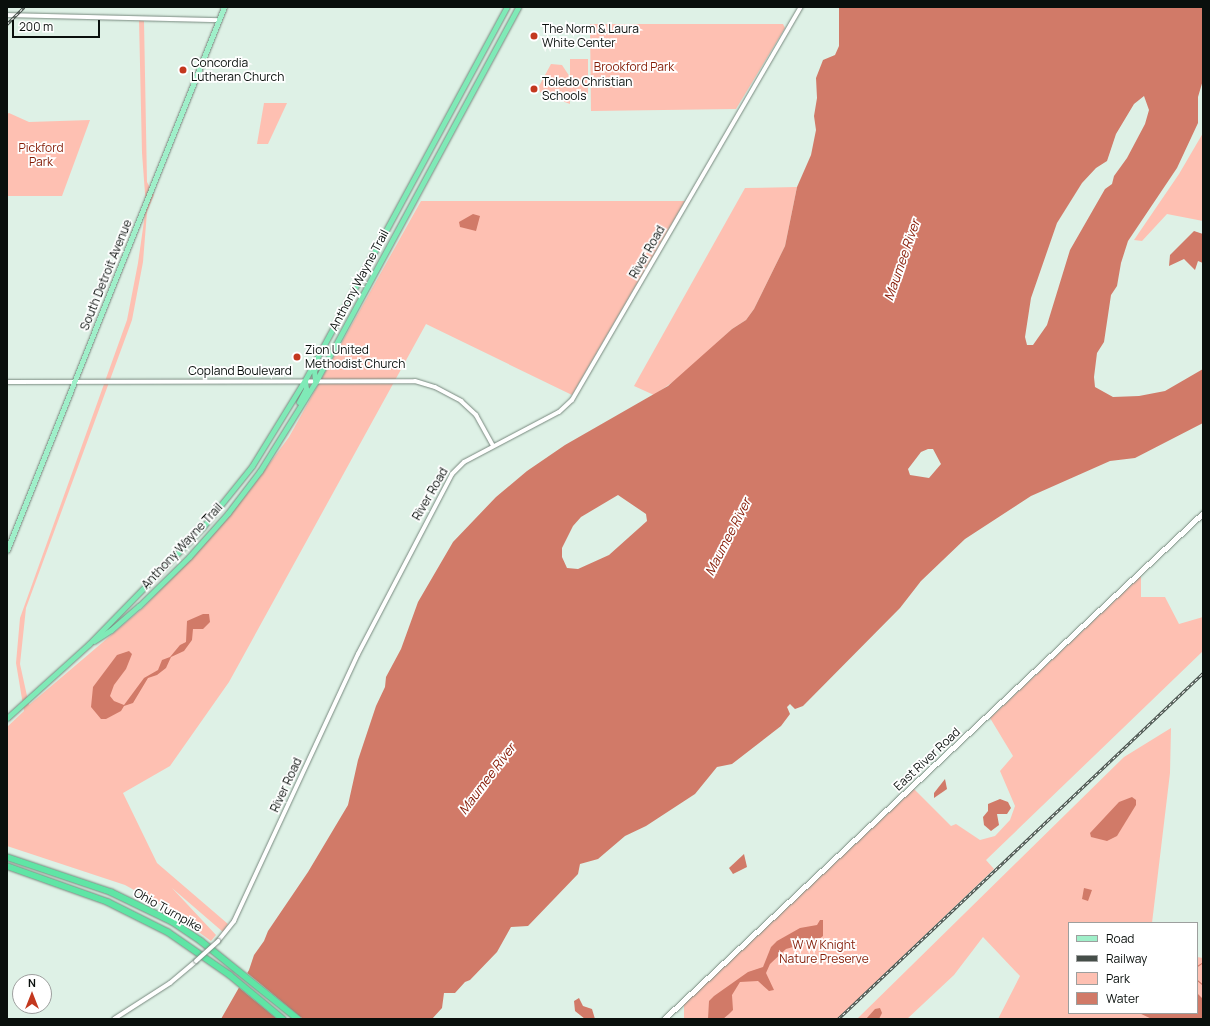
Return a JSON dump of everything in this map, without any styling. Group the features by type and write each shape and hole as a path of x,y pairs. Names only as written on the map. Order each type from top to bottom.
{"highway":[{"name":"Anthony Wayne Trail","path":"7,718 89,644 203,527 252,466 305,380 507,7"},
{"name":"Anthony Wayne Trail","path":"89,644 111,630 139,606 188,557 228,513 284,434 316,381 518,7"},
{"path":"316,381 314,371 328,337"},
{"path":"284,434 306,389 305,380"},
{"name":"Ohio Turnpike","path":"7,856 143,906 202,941 298,1019"},
{"name":"Ohio Turnpike","path":"7,866 108,902 141,917 168,932 230,976 283,1019"}],"main road":[{"name":"South Detroit Avenue","path":"7,550 224,7"},
{"name":"East River Road","path":"664,1019 1203,513"}],"street":[{"name":"River Road","path":"114,1019 170,983 218,941 234,921 358,654 429,514 457,468 493,446 559,412 576,394 801,7"},
{"path":"7,15 219,20"},
{"name":"Copland Boulevard","path":"7,382 305,380 415,381 427,384 461,401 473,411 493,446"}],"green space":[{"path":"139,20 144,21 147,182 154,195 147,212 143,262 132,320 26,608 20,664 29,705 143,608 212,536 247,494 289,437 421,201 685,201 572,395 426,324 229,682 170,766 123,793 157,863 228,924 223,932 172,888 216,935 211,941 163,906 125,885 7,846 7,727 24,711 16,663 20,618 127,320 138,263 146,207 142,153"},
{"name":"Brookford Park","path":"590,24 783,24 785,28 736,109 591,111"},
{"path":"570,59 588,59 588,94 570,94 570,104 541,93 538,88 551,64 562,65 570,77"},
{"path":"264,103 287,103 268,144 257,144"},
{"name":"Pickford Park","path":"9,113 29,122 90,120 62,196 7,196 7,114"},
{"path":"1203,133 1203,221 1167,214 1142,241 1134,240 1179,174"},
{"path":"797,187 785,246 754,309 746,320 732,329 680,377 654,395 634,386 745,188"},
{"name":"W W Knight Nature Preserve","path":"1141,576 1141,597 1165,597 1179,624 1203,617 1203,651 986,860 994,869 837,1019 684,1019 684,1004 914,789 951,826 956,824 980,840 995,836 1010,820 1015,806 1000,771 1013,756 990,718"},
{"path":"1171,728 1170,773 1152,922 1068,922 1068,1014 1198,1014 1198,957 1203,958 1203,1019 998,1019 1020,976 983,937 954,975 907,1019 857,1019 1124,757"}],"water":[{"name":"Maumee River","path":"839,7 1203,7 1203,80 1198,97 1198,123 1177,168 1128,241 1121,263 1117,286 1111,295 1104,342 1097,353 1094,377 1095,387 1113,397 1139,396 1165,391 1203,369 1203,423 1135,458 1110,461 1031,496 965,539 921,581 900,608 803,706 795,709 790,704 787,707 790,714 781,726 732,764 717,767 695,794 646,826 625,836 598,859 580,864 578,874 528,926 511,927 497,952 470,980 465,982 455,993 444,993 442,1008 432,1019 221,1019 249,970 254,955 264,941 268,931 308,872 348,805 358,760 376,706 385,687 386,677 401,649 418,602 453,542 496,497 527,471 565,445 668,386 732,329 746,320 754,309 785,246 797,187 811,155 816,130 814,116 817,98 816,78 823,60 835,55 839,46","holes":["1144,96 1149,110 1145,124 1127,158 1114,176 1112,184 1105,189 1070,250 1047,325 1033,345 1027,345 1025,337 1031,298 1057,223 1082,183 1096,168 1107,161 1116,134 1134,104","928,449 933,449 941,464 929,478 910,475 908,469 921,452","618,495 646,514 647,521 609,555 578,569 567,568 562,557 562,548 573,526 581,517"]},
{"path":"473,214 480,216 476,231 460,227 459,222"},
{"path":"1194,231 1203,234 1203,263 1198,261 1195,270 1184,259 1169,266 1170,255"},
{"path":"203,614 209,614 210,622 203,629 193,629 192,640 184,651 171,657 166,668 157,675 148,678 133,703 124,706 121,711 106,719 101,719 91,707 93,687 117,655 129,651 132,654 126,669 114,685 110,696 114,701 124,705 144,678 158,670 162,660 170,657 180,645 186,642 187,621"},
{"path":"945,779 947,789 934,798 934,793"},
{"path":"1132,797 1136,800 1136,805 1117,836 1107,841 1091,837 1090,833 1119,802"},
{"path":"1000,799 1008,802 1011,808 1007,814 997,814 999,825 991,831 984,825 983,817 988,811 988,804"},
{"path":"744,854 747,867 733,874 729,868"},
{"path":"1084,888 1092,890 1088,901 1082,899"},
{"path":"820,920 823,920 823,936 818,940 786,949 770,964 766,973 774,990 769,991 758,981 740,982 732,995 733,1010 723,1019 708,1019 709,1001 714,996 748,972 763,967 771,947 777,941 800,928 817,925"},
{"path":"1198,994 1203,999 1203,1019 1152,1019 1141,1014 1198,1014"},
{"path":"579,998 583,1006 592,1009 595,1019 585,1019 575,1011 574,1001"},
{"path":"880,1008 882,1013 879,1019 866,1019 875,1009"}],"pier":[{"path":"246,972 303,1019 277,1019 237,986"}],"waterway":[{"path":"1198,965 1203,962"},
{"path":"1198,981 1203,985"}],"railway":[{"path":"7,24 24,7"},
{"path":"838,1019 1203,673"}],"place":[{"name":"The Norm & Laura White Center","path":"534,36"},
{"name":"Concordia Lutheran Church","path":"183,70"},
{"name":"Toledo Christian Schools","path":"534,89"},
{"name":"Zion United Methodist Church","path":"297,357"}]}
